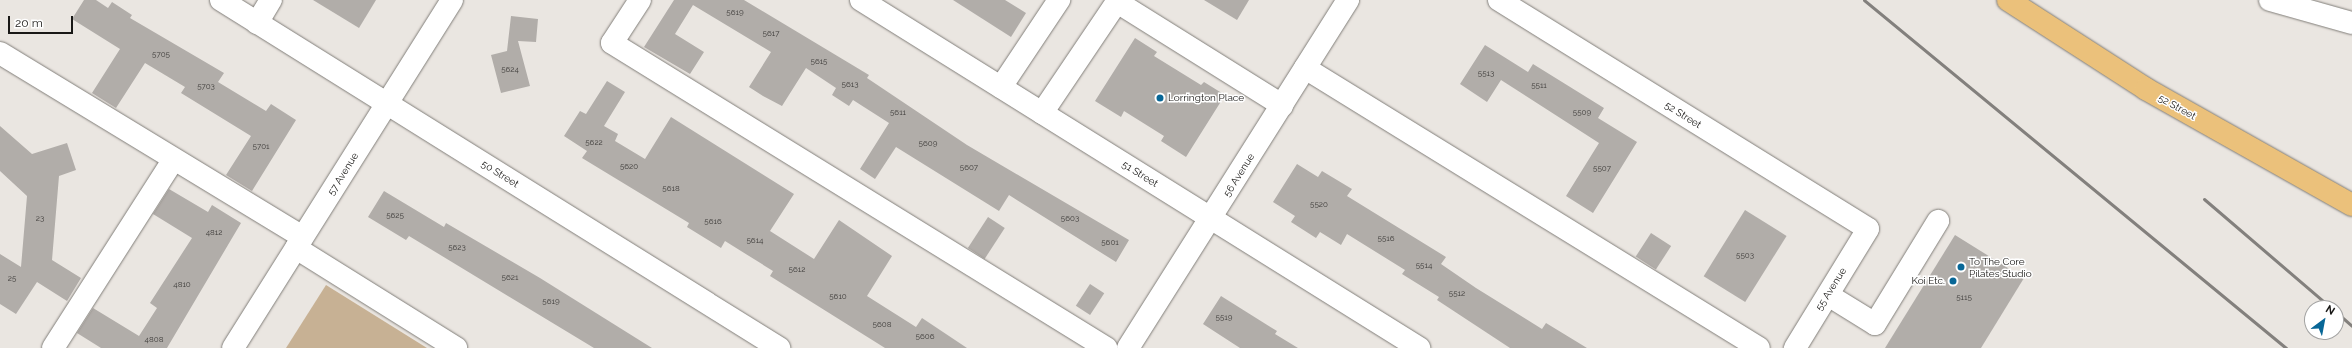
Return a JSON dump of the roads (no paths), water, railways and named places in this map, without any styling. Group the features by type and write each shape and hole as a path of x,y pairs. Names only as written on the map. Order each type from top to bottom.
{"main road":[{"name":"52 Street","path":"2008,0 2146,90 2352,205"}],"street":[{"name":"50 Street","path":"221,0 779,348"},
{"path":"257,22 272,0"},
{"name":"57 Avenue","path":"233,348 452,0"},
{"path":"640,0 612,43 1106,348"},
{"name":"51 Street","path":"861,0 1419,348"},
{"path":"1001,87 1059,0"},
{"name":"56 Avenue","path":"1128,348 1348,0"},
{"name":"52 Street","path":"1499,0 1868,229"},
{"path":"2270,0 2352,22"},
{"path":"1042,113 1117,2 1282,105"},
{"path":"0,53 173,160 456,348"},
{"path":"1305,68 1759,348"},
{"path":"53,348 173,160"},
{"path":"1828,295 1874,324 1938,222"},
{"name":"55 Avenue","path":"1795,348 1868,229"}],"railway":[{"path":"1864,0 2286,348"},
{"path":"2204,199 2322,300"},
{"path":"2344,319 2352,326"}],"place":[{"name":"Lorrington Place","path":"1160,98"},
{"name":"To The Core Pilates Studio","path":"1961,267"},
{"name":"Koi Etc.","path":"1953,281"}]}
